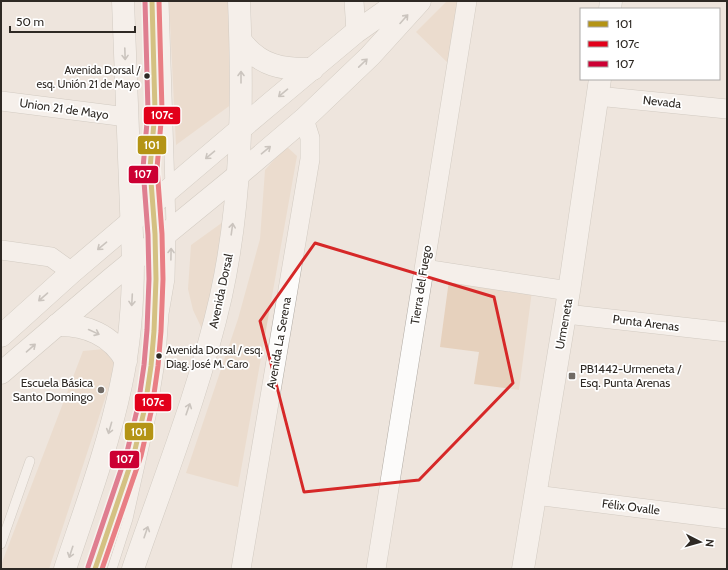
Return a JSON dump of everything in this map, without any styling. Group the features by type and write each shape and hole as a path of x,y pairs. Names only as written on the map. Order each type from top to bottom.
{"main road":[{"path":"65,569 116,407 126,361 132,310 133,261 123,1"},
{"name":"Avenida Dorsal","path":"133,569 200,374 212,334 229,254 240,130 241,41 239,1"},
{"path":"1,336 131,221 356,32 400,1"},
{"path":"1,373 133,261 237,176 304,118 370,56 420,1"},
{"path":"241,41 256,56 275,66 289,69 312,69"},
{"name":"Urmeneta","path":"523,569 566,314 598,87"},
{"path":"56,326 74,325 94,331 115,346 126,361"}],"street":[{"path":"354,1 356,32"},
{"name":"Tierra del Fuego","path":"376,569 467,1"},
{"name":"Nevada","path":"598,87 727,109"},
{"name":"Union 21 de Mayo","path":"1,101 127,118"},
{"name":"Avenida La Serena","path":"241,569 310,159 310,138 304,118"},
{"path":"1,250 51,257 72,272"},
{"path":"424,269 569,291"},
{"name":"Punta Arenas","path":"566,314 727,332"},
{"name":"Félix Ovalle","path":"535,495 727,519"}],"lane":[{"path":"112,569 128,519 152,412 161,356 164,314 170,279 163,236 152,204 150,157 156,100 152,1"},
{"path":"95,569 135,452 148,391 163,236 170,189 164,1"},
{"path":"1,544 30,461"}],"highlighted area":[{"path":"315,243 494,297 513,383 419,480 304,492 260,321"}],"shaded area":[{"path":"169,1 229,1 232,104 176,145"},
{"path":"447,1 461,1 450,65 416,32"},
{"path":"286,146 297,156 238,487 186,473 238,319 260,239 265,170"},
{"path":"223,222 216,274 202,329 193,310 188,289 191,245"},
{"path":"449,280 532,291 519,390 474,384 479,352 440,347"},
{"path":"104,349 116,365 49,569 1,569 1,565 83,351"}],"transit line":[{"name":"107","path":"88,567 127,452 138,406 144,365 149,279 148,235 143,168 148,111 145,1"},
{"name":"101","path":"95,569 134,454 145,407 151,366 156,279 155,234 150,168 155,111 152,1"},
{"name":"107c","path":"102,569 141,456 152,408 158,366 163,279 162,234 157,168 162,111 159,1"}],"place":[{"name":"Avenida Dorsal / esq. Unión 21 de Mayo","path":"147,76"},
{"name":"Avenida Dorsal / esq. Diag. José M. Caro","path":"159,356"},
{"name":"PB1442-Urmeneta / Esq. Punta Arenas","path":"572,376"},
{"name":"Escuela Básica Santo Domingo","path":"101,390"}]}
